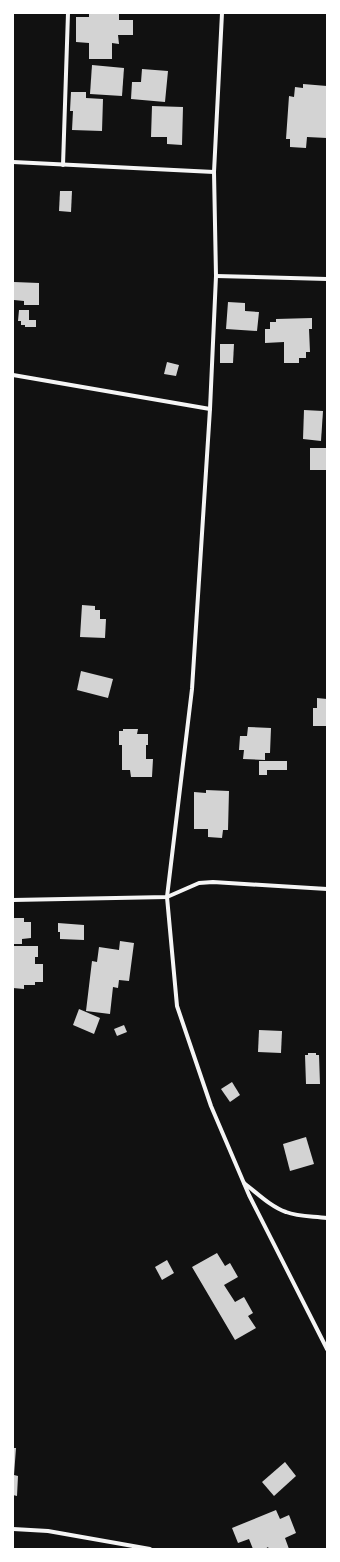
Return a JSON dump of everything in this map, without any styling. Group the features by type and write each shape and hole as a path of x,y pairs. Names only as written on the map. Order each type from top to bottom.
{"street":[{"path":"63,166 68,13"},
{"path":"222,13 214,172 216,276 210,410 192,689 167,897 177,1006 211,1106 244,1183 327,1349"},
{"path":"13,162 63,166 214,172"},
{"path":"216,276 327,279"},
{"path":"13,375 210,410"},
{"path":"13,900 167,897 199,883 213,882 327,890"},
{"path":"244,1183 274,1206 285,1212 295,1215 327,1218"},
{"path":"13,1528 48,1531 150,1549"}],"building":[{"path":"89,13 119,13 119,20 133,20 133,35 118,35 119,44 112,43 112,59 89,59 89,43 76,42 76,17 89,17"},
{"path":"92,65 124,68 122,96 90,94"},
{"path":"142,69 168,71 165,102 131,99 132,82 141,82"},
{"path":"303,84 327,86 327,138 307,137 306,148 290,147 290,139 286,139 289,96 294,97 295,87 303,88"},
{"path":"71,92 86,92 86,98 103,99 102,131 72,130 73,111 70,111"},
{"path":"152,106 183,107 182,145 167,144 167,137 151,137"},
{"path":"60,191 72,191 71,212 59,211"},
{"path":"14,282 39,283 39,305 24,305 24,301 14,300"},
{"path":"228,302 245,303 245,311 259,312 257,331 226,329"},
{"path":"19,310 29,310 29,320 36,320 36,327 25,327 25,325 21,325 21,321 18,321"},
{"path":"312,318 312,329 309,329 310,352 306,352 306,358 299,358 299,363 284,363 284,342 265,343 265,329 270,329 270,322 276,322 276,319"},
{"path":"220,344 234,344 233,363 220,363"},
{"path":"167,362 179,365 176,376 164,374"},
{"path":"304,410 323,411 321,441 303,439"},
{"path":"310,448 327,448 327,470 310,470"},
{"path":"82,605 95,606 95,610 100,610 100,619 106,619 105,638 80,637"},
{"path":"81,671 113,679 108,698 77,690"},
{"path":"317,698 327,699 327,726 313,726 313,708 317,708"},
{"path":"248,727 271,728 270,753 265,753 265,760 243,759 244,750 239,750 240,736 247,736"},
{"path":"123,729 138,729 137,734 148,734 146,759 153,759 152,777 131,777 130,770 122,770 122,745 119,745 119,731 123,731"},
{"path":"259,761 287,761 287,770 267,770 267,775 259,775"},
{"path":"206,790 229,791 228,830 223,830 222,838 208,837 208,829 194,829 194,792 206,793"},
{"path":"13,918 24,918 24,922 31,922 31,938 22,939 22,944 13,944"},
{"path":"58,923 84,925 84,940 60,939"},
{"path":"120,941 134,943 129,981 119,980 118,988 113,987 110,1014 86,1011 92,961 97,962 99,947 119,950"},
{"path":"13,946 38,946 38,957 35,957 35,964 43,964 43,982 35,982 35,985 24,985 24,989 13,988"},
{"path":"79,1009 100,1018 94,1034 73,1025"},
{"path":"124,1025 127,1032 117,1036 114,1029"},
{"path":"259,1030 282,1031 281,1053 258,1052"},
{"path":"308,1053 316,1053 316,1055 319,1055 320,1084 306,1084 305,1055 308,1055"},
{"path":"232,1082 240,1095 230,1102 221,1089"},
{"path":"306,1137 314,1164 290,1171 283,1144"},
{"path":"217,1253 225,1266 230,1263 238,1277 224,1285 235,1302 244,1297 253,1313 248,1316 256,1328 235,1340 192,1267"},
{"path":"167,1260 174,1273 162,1280 155,1267"},
{"path":"13,1448 16,1448 14,1475 18,1476 17,1496 13,1495"},
{"path":"285,1462 296,1476 274,1496 262,1482"},
{"path":"276,1510 280,1519 289,1515 296,1533 285,1538 289,1549 269,1549 268,1547 265,1549 253,1549 249,1539 238,1543 232,1528"}]}
